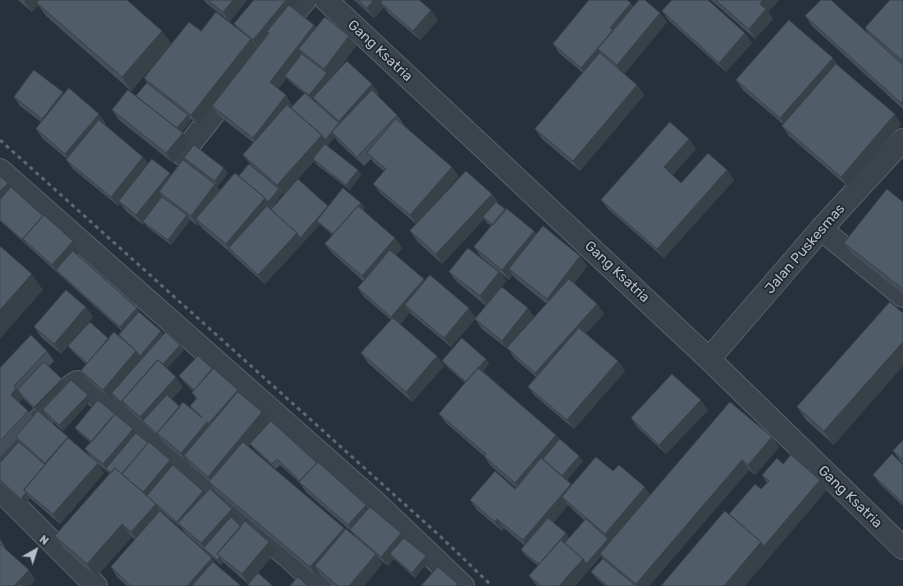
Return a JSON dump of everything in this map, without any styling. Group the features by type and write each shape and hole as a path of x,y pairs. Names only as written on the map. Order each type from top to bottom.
{"street":[{"path":"263,51 305,0"},
{"name":"Gang Ksatria","path":"326,0 709,359 903,548"},
{"path":"182,154 244,75"},
{"name":"Jalan Puskesmas","path":"709,359 821,229 902,145"},
{"path":"0,170 368,496 464,586"},
{"path":"821,229 903,296"},
{"path":"0,461 71,386 77,382 90,390 286,555 320,586"},
{"path":"0,490 96,586"}],"building":[{"path":"39,0 127,0 162,31 122,77 37,3"},
{"path":"208,0 233,0 223,12"},
{"path":"254,0 286,0 253,40 234,24"},
{"path":"358,0 374,0 367,8"},
{"path":"383,0 419,0 431,10 413,31 381,3"},
{"path":"589,0 627,0 631,3 610,28 613,30 581,68 553,44"},
{"path":"639,0 645,0 660,13 617,65 598,49"},
{"path":"672,0 708,0 745,33 719,63 662,11"},
{"path":"716,0 763,0 760,4 766,9 749,29"},
{"path":"821,0 831,0 903,65 903,100 901,103 805,16"},
{"path":"890,0 903,0 903,61 865,28"},
{"path":"289,5 314,25 270,82 286,95 253,138 212,106"},
{"path":"216,12 251,39 191,115 144,78 189,22 201,31"},
{"path":"325,17 349,36 324,69 299,49"},
{"path":"789,20 833,58 780,118 736,80"},
{"path":"600,53 637,85 573,161 535,129"},
{"path":"302,54 327,73 309,95 285,76"},
{"path":"347,61 372,84 339,121 313,98"},
{"path":"836,64 895,114 841,177 782,126"},
{"path":"34,70 63,92 42,119 14,97"},
{"path":"147,83 188,115 177,128 136,96"},
{"path":"69,88 99,114 65,154 36,129"},
{"path":"128,90 183,133 166,153 112,110"},
{"path":"372,90 397,115 357,157 332,132"},
{"path":"305,93 339,123 325,140 322,135 291,108"},
{"path":"287,105 322,135 277,185 243,155"},
{"path":"396,119 452,167 410,215 373,184 386,169 367,153"},
{"path":"99,120 143,157 111,197 66,160"},
{"path":"670,122 689,139 664,167 681,183 708,153 727,170 657,249 601,200"},
{"path":"325,144 358,170 346,185 313,159"},
{"path":"194,145 224,168 215,181 184,158"},
{"path":"152,159 170,173 136,215 119,201"},
{"path":"183,160 215,184 191,216 159,192"},
{"path":"249,164 279,189 268,202 239,176"},
{"path":"466,171 492,194 436,254 410,231"},
{"path":"235,173 265,198 226,244 196,219"},
{"path":"0,176 8,183 0,191"},
{"path":"298,179 328,206 300,238 297,233 271,210"},
{"path":"11,187 43,216 23,239 26,243 0,220 0,200"},
{"path":"343,188 361,203 333,234 317,221"},
{"path":"887,189 903,202 903,289 844,243"},
{"path":"162,197 187,215 168,240 143,222"},
{"path":"496,202 506,210 493,225 483,217"},
{"path":"267,206 297,233 258,275 229,248"},
{"path":"358,206 395,238 362,276 325,244"},
{"path":"506,208 534,231 502,270 474,247"},
{"path":"44,215 73,241 52,265 23,239"},
{"path":"543,226 580,256 547,299 509,269"},
{"path":"0,246 32,274 0,310"},
{"path":"468,248 499,272 480,296 449,272"},
{"path":"390,250 424,279 391,317 358,288"},
{"path":"73,251 137,308 120,327 56,270"},
{"path":"430,275 469,308 444,338 405,305"},
{"path":"569,279 597,304 535,373 507,348"},
{"path":"502,287 528,308 502,341 475,319"},
{"path":"66,290 86,307 54,344 34,327"},
{"path":"890,302 903,313 903,342 824,431 797,407"},
{"path":"139,312 161,331 140,356 119,335"},
{"path":"393,318 437,356 406,392 361,353"},
{"path":"90,322 109,339 87,363 68,346"},
{"path":"579,328 618,361 567,420 528,387"},
{"path":"114,332 136,351 103,390 81,371"},
{"path":"166,332 180,345 163,364 158,360 122,401 125,406 112,393"},
{"path":"31,335 47,351 14,386 16,388 11,395 28,411 0,441 0,368"},
{"path":"462,338 486,359 466,382 442,361"},
{"path":"198,356 213,369 194,390 179,376"},
{"path":"158,360 176,377 140,417 122,401"},
{"path":"44,362 62,379 34,407 18,390"},
{"path":"213,368 238,390 209,423 207,422 181,453 157,433 183,402 202,417 190,406 197,398 192,393"},
{"path":"478,368 556,435 515,483 484,456 486,454 439,414"},
{"path":"672,374 701,400 659,445 631,418"},
{"path":"71,380 88,395 59,425 43,410"},
{"path":"238,392 262,412 208,477 184,456"},
{"path":"167,395 180,407 157,433 158,435 143,421"},
{"path":"98,400 115,414 92,442 75,428"},
{"path":"730,402 772,437 748,465 742,460 636,584 600,554"},
{"path":"38,411 68,437 45,463 16,437"},
{"path":"115,414 133,429 103,464 85,449"},
{"path":"271,421 317,463 300,481 277,459 272,464 250,444"},
{"path":"136,433 148,443 122,474 123,475 115,468 111,473 106,469"},
{"path":"68,438 98,463 53,514 24,490"},
{"path":"560,439 579,456 562,476 543,459"},
{"path":"903,440 903,460 893,451"},
{"path":"19,442 45,465 24,490 26,493 21,499 0,480 0,463"},
{"path":"149,442 170,460 143,492 122,474"},
{"path":"243,442 344,528 310,567 209,482"},
{"path":"892,454 903,465 903,503 873,475"},
{"path":"791,455 820,480 764,546 729,514 755,484 761,489 769,481 762,475 777,458 783,464"},
{"path":"596,457 613,471 619,465 645,487 605,534 562,497"},
{"path":"541,458 571,484 523,540 497,519 495,522 470,500 495,471 515,489"},
{"path":"318,462 366,505 348,525 299,482"},
{"path":"173,465 203,491 177,522 147,496"},
{"path":"115,468 156,504 131,532 122,524 87,564 55,536"},
{"path":"210,489 232,509 201,543 178,523"},
{"path":"370,507 401,533 381,557 350,530"},
{"path":"160,511 212,558 187,586 131,586 111,567"},
{"path":"725,511 761,542 724,586 661,586"},
{"path":"231,517 241,527 217,554 220,557 217,560 204,548"},
{"path":"548,518 566,533 539,564 521,550"},
{"path":"586,519 608,539 586,564 583,559 565,543"},
{"path":"245,521 269,542 242,574 217,554"},
{"path":"346,529 376,554 349,586 338,586 315,566"},
{"path":"404,538 426,556 412,573 390,554"},
{"path":"561,540 583,559 559,586 541,586 529,576"},
{"path":"0,544 29,570 14,586 0,586"},
{"path":"603,559 636,586 608,586 591,572"},
{"path":"213,562 240,585 192,586"},
{"path":"438,567 458,584 456,586 421,586"},
{"path":"258,573 273,586 249,586 248,585"},
{"path":"298,577 308,586 290,586"}],"railway":[{"path":"0,140 441,537 492,586"}]}
